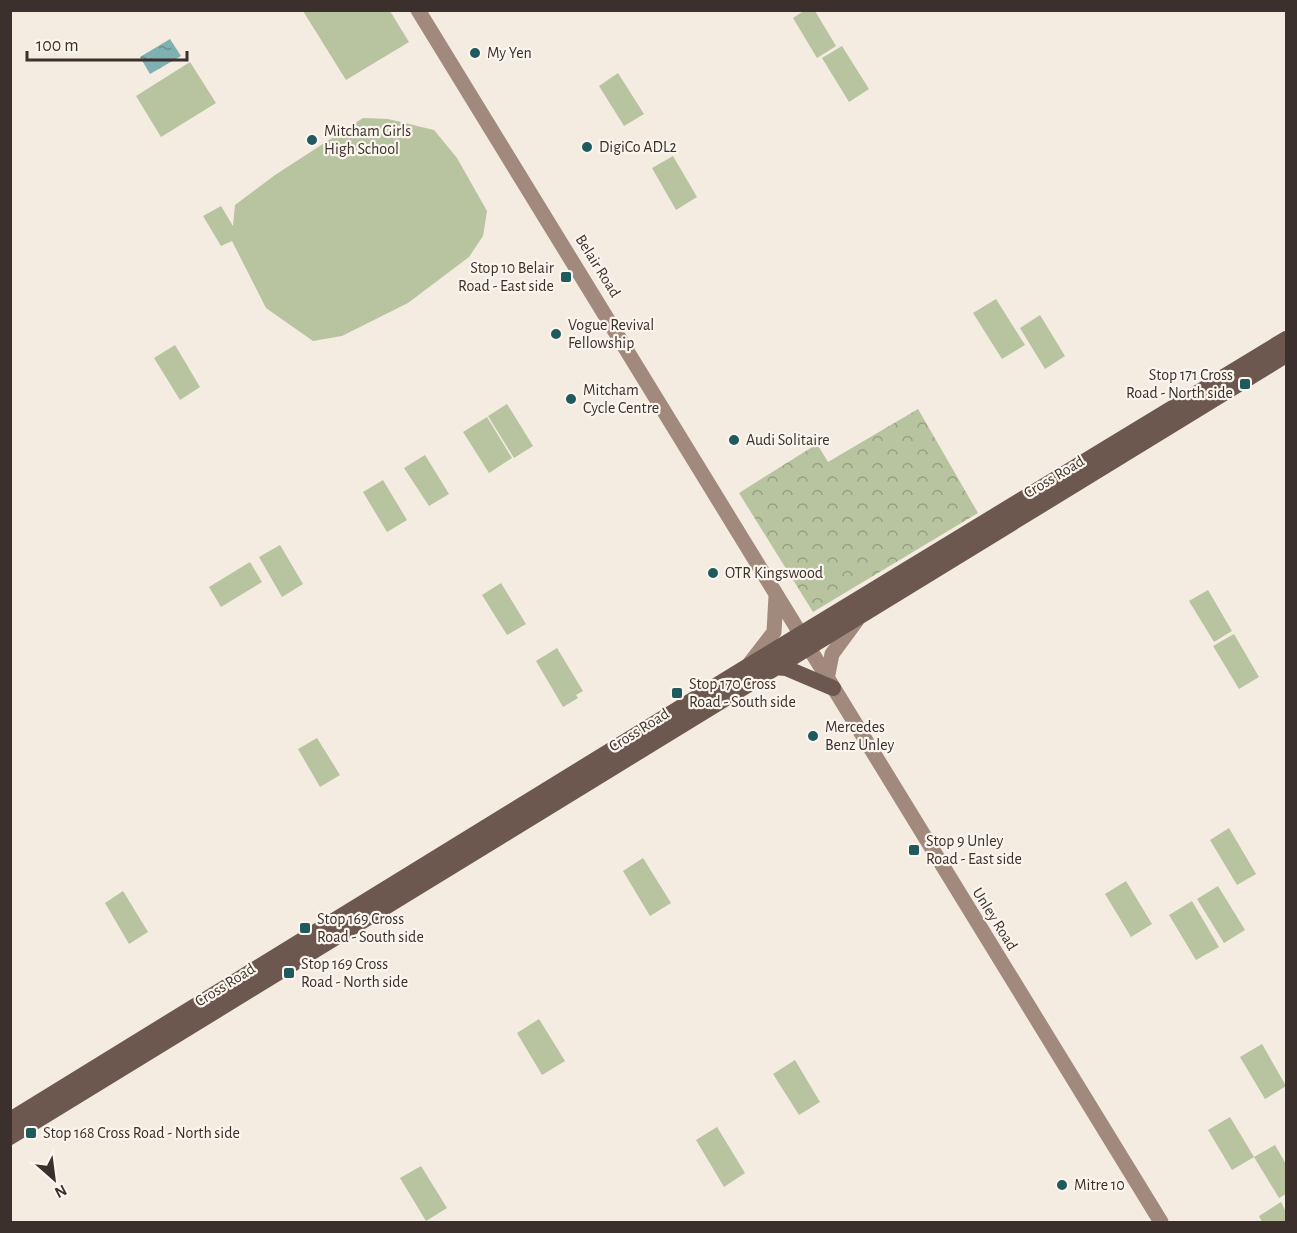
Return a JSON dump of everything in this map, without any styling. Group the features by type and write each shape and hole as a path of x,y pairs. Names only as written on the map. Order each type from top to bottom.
{"highway":[{"name":"Cross Road","path":"10,1120 774,667 803,641 1287,339"},
{"name":"Cross Road","path":"10,1137 254,976 748,666 862,612 1287,355"},
{"path":"774,667 786,668 830,684"}],"main road":[{"name":"Belair Road","path":"418,10 637,364 803,641"},
{"path":"748,666 774,632 776,596"},
{"path":"830,684 832,654 862,612"},
{"name":"Unley Road","path":"803,641 1161,1222"}],"green space":[{"path":"805,10 815,11 836,46 817,58 793,18"},
{"path":"303,11 390,11 409,42 346,80"},
{"path":"842,46 869,89 849,102 822,58"},
{"path":"190,62 216,103 161,137 136,96"},
{"path":"618,73 644,114 624,126 599,86"},
{"path":"363,118 388,119 434,130 457,158 487,211 483,236 469,257 408,303 342,336 313,341 266,308 232,241 221,246 203,216 221,206 233,226 235,205 275,175"},
{"path":"673,156 697,197 676,210 652,168"},
{"path":"996,299 1025,345 1002,359 973,313"},
{"path":"1040,315 1065,356 1045,369 1020,328"},
{"path":"175,345 200,387 180,400 154,358"},
{"path":"507,404 533,446 514,458 488,416"},
{"path":"918,409 978,513 813,612 739,493 817,444 828,462"},
{"path":"487,417 512,458 489,473 463,432"},
{"path":"425,455 449,494 429,506 404,468"},
{"path":"383,480 407,520 387,532 363,492"},
{"path":"280,545 303,584 282,597 259,557"},
{"path":"250,562 262,582 221,607 209,587"},
{"path":"501,583 526,624 507,635 482,595"},
{"path":"1208,590 1232,631 1214,642 1189,601"},
{"path":"1234,634 1259,677 1239,689 1213,646"},
{"path":"557,648 583,691 576,695 578,698 563,707 536,661"},
{"path":"317,738 340,775 320,787 298,749"},
{"path":"1229,828 1256,874 1237,885 1210,840"},
{"path":"643,858 671,903 650,916 623,871"},
{"path":"1126,881 1152,924 1131,937 1105,894"},
{"path":"1218,886 1245,930 1224,943 1197,899"},
{"path":"123,891 148,932 129,944 105,903"},
{"path":"1192,901 1219,947 1196,960 1169,915"},
{"path":"539,1019 565,1061 542,1075 517,1033"},
{"path":"1262,1044 1286,1086 1265,1099 1240,1057"},
{"path":"795,1060 820,1102 799,1115 773,1074"},
{"path":"1230,1117 1254,1157 1232,1170 1208,1130"},
{"path":"717,1127 745,1173 724,1187 696,1140"},
{"path":"1275,1145 1286,1164 1286,1194 1279,1198 1254,1157"},
{"path":"421,1166 447,1208 426,1221 400,1178"},
{"path":"1281,1202 1286,1212 1286,1222 1262,1222 1259,1216"}],"water":[{"path":"170,39 181,56 150,74 140,57"}],"place":[{"name":"My Yen","path":"475,53"},
{"name":"Mitcham Girls High School","path":"312,140"},
{"name":"DigiCo ADL2","path":"587,147"},
{"name":"Stop 10 Belair Road - East side","path":"566,277"},
{"name":"Vogue Revival Fellowship","path":"556,334"},
{"name":"Stop 171 Cross Road - North side","path":"1245,384"},
{"name":"Mitcham Cycle Centre","path":"571,399"},
{"name":"Audi Solitaire","path":"734,440"},
{"name":"OTR Kingswood","path":"713,573"},
{"name":"Stop 170 Cross Road - South side","path":"677,693"},
{"name":"Mercedes Benz Unley","path":"813,736"},
{"name":"Stop 9 Unley Road - East side","path":"914,850"},
{"name":"Stop 169 Cross Road - South side","path":"305,928"},
{"name":"Stop 169 Cross Road - North side","path":"289,973"},
{"name":"Stop 168 Cross Road - North side","path":"31,1133"},
{"name":"Mitre 10","path":"1062,1185"}]}
